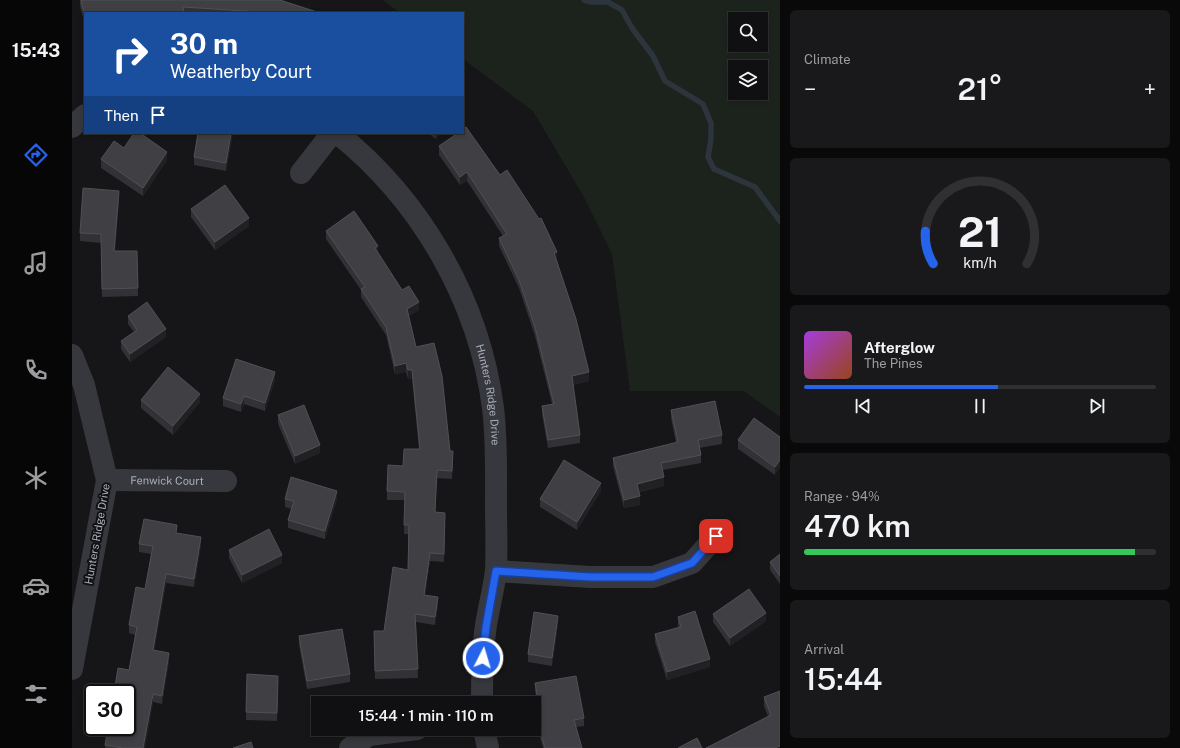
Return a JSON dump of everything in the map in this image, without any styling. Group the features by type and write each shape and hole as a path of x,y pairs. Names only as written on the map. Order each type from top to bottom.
{"street":[{"path":"72,127 84,116"},
{"path":"301,174 331,134"},
{"name":"Hunters Ridge Drive","path":"338,134 355,147 394,187 416,214 448,266 470,316 483,355 493,406 496,434 496,571 486,627 482,674 482,696"},
{"name":"Hunters Ridge Drive","path":"72,355 84,385 107,480 72,669"},
{"name":"Fenwick Court","path":"107,480 226,481"},
{"path":"496,571 590,577 653,577 692,563 716,536"},
{"path":"350,748 366,736"},
{"path":"485,736 488,748"}],"shaded area":[{"path":"383,0 780,0 780,417 744,391 630,391 612,254 584,197 533,111 464,60 464,12 399,12"}],"building":[{"path":"81,0 280,0 317,12 261,12 183,7 184,12 84,13"},
{"path":"466,127 500,175 507,170 539,219 541,218 557,252 554,253 576,319 589,372 572,376 580,435 548,440 542,406 554,404 535,327 519,280 499,238 507,234 467,172 460,177 439,146 457,134 464,134 464,128"},
{"path":"133,134 141,134 167,152 143,188 101,159 114,141 124,148"},
{"path":"198,134 231,134 226,163 194,157"},
{"path":"225,185 249,218 215,242 191,209"},
{"path":"83,188 119,191 114,251 137,251 138,288 102,289 101,234 80,233"},
{"path":"354,211 378,246 375,248 402,290 409,286 419,302 407,309 416,347 434,343 442,376 450,451 453,451 452,471 437,470 435,512 445,513 444,554 430,553 424,595 438,597 435,617 415,614 418,669 375,671 374,631 384,631 393,567 408,570 409,525 404,525 405,492 387,491 388,465 403,466 404,449 420,449 412,370 408,370 406,363 395,366 386,327 361,289 365,287 326,231"},
{"path":"147,302 166,329 130,354 121,341 137,330 128,316"},
{"path":"236,359 275,372 265,403 244,396 241,404 223,398"},
{"path":"168,367 200,394 173,426 141,400"},
{"path":"715,401 722,435 698,440 701,455 661,463 664,477 637,484 640,496 624,500 613,458 678,442 671,410"},
{"path":"304,405 320,445 295,456 278,415"},
{"path":"754,418 780,437 780,460 775,467 738,440"},
{"path":"564,460 601,483 577,522 540,499"},
{"path":"291,477 337,491 325,531 288,520 294,501 285,499"},
{"path":"144,519 177,525 176,533 201,537 194,579 166,574 153,650 169,653 162,696 153,694 143,748 123,748 105,745 106,736 136,736 136,684 115,684 118,668 129,670 137,627 129,625 136,587 145,589 153,546 139,544"},
{"path":"269,529 282,555 242,575 229,550"},
{"path":"780,554 780,576 770,562"},
{"path":"749,589 766,613 730,638 713,614"},
{"path":"695,611 710,659 667,672 655,634 681,627 678,617"},
{"path":"534,612 558,616 552,658 528,654"},
{"path":"342,629 350,674 307,681 299,636"},
{"path":"247,674 278,676 277,713 246,712"},
{"path":"576,676 584,718 574,720 582,748 545,748 541,733 541,696 537,696 535,683"},
{"path":"780,691 780,746 775,748 706,748 771,715 764,697"},
{"path":"697,738 702,748 678,748"},
{"path":"251,742 253,748 233,748"}],"waterway":[{"path":"584,0 591,2 608,2 622,10 632,28 653,56 665,81 703,104 711,123 711,139 708,157 714,169 755,187 780,221"}],"route":[{"path":"483,658 486,627 496,571 590,577 653,577 692,563 716,536"}]}
